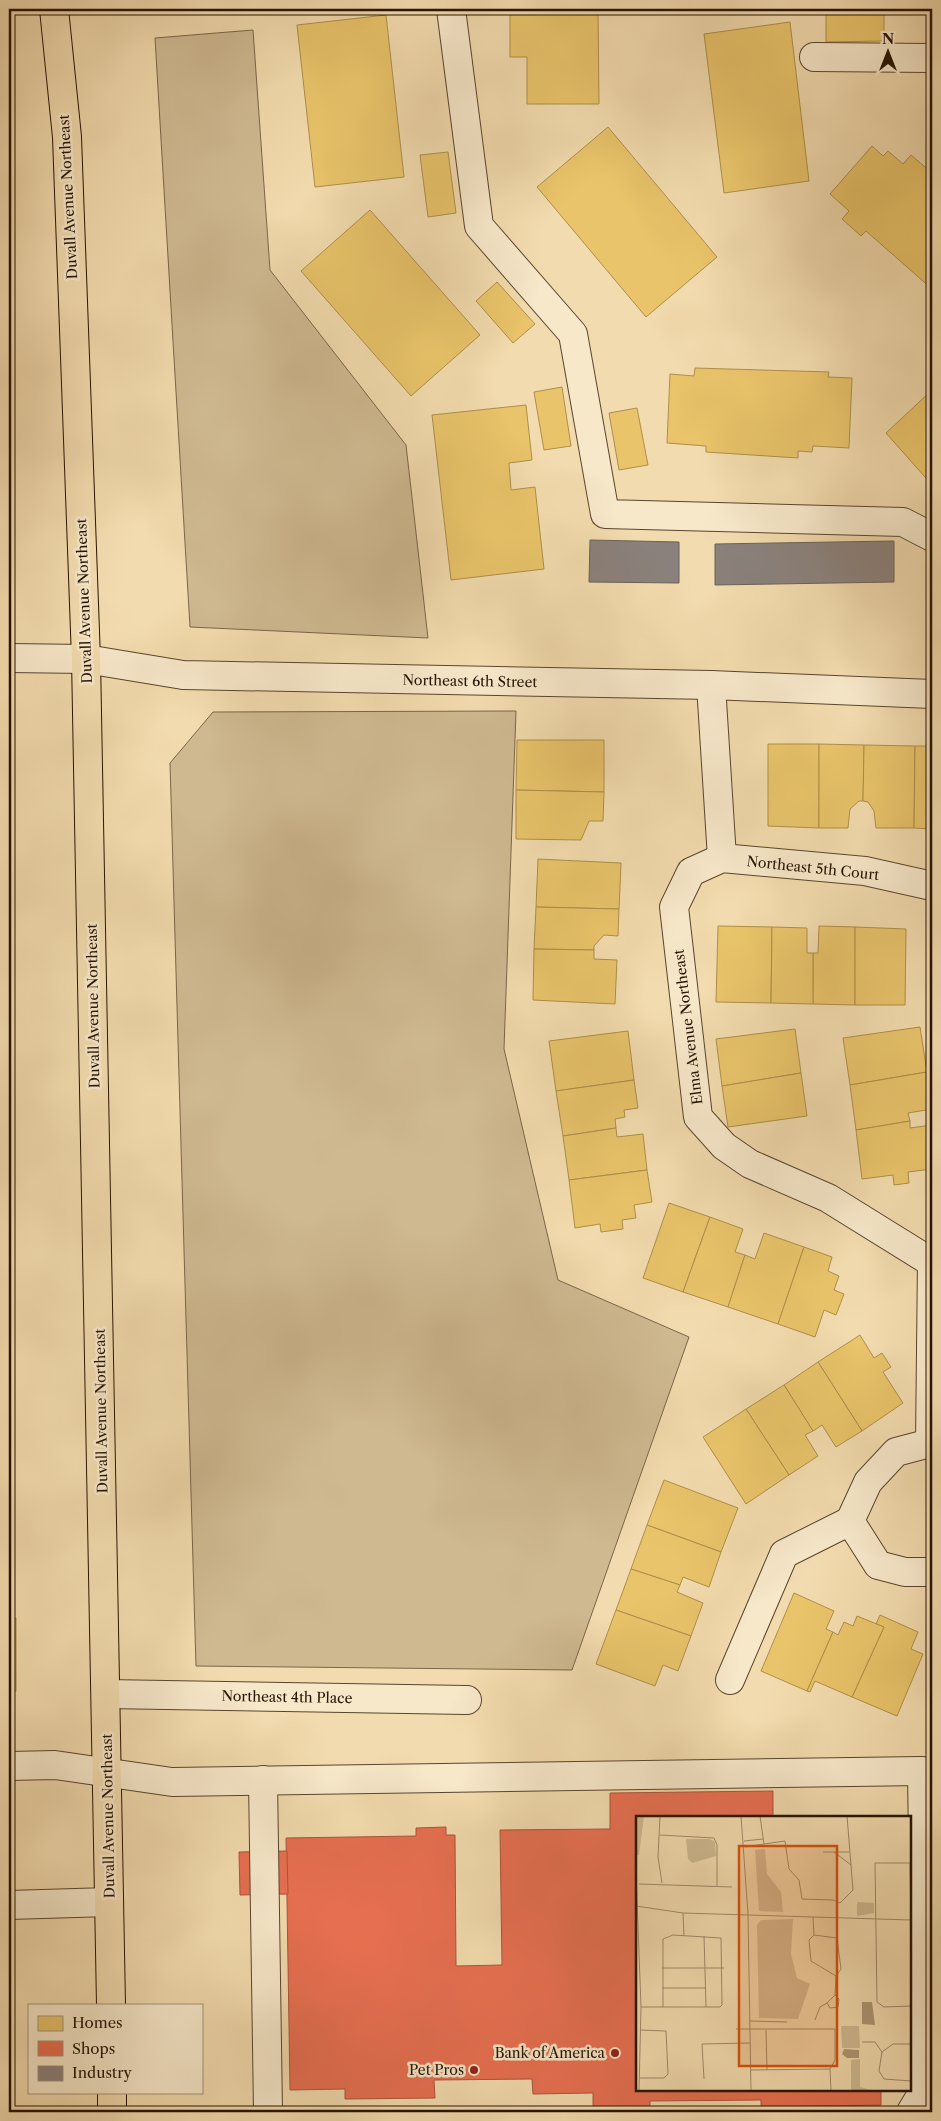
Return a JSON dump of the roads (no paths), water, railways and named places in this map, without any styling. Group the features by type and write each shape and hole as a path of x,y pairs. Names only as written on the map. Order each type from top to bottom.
{"main road":[{"name":"Duvall Avenue Northeast","path":"55,9 67,138 86,659 111,2004"},
{"path":"112,2094 112,2112"}],"street":[{"path":"451,9 479,226 573,334 605,514 903,522 932,537"},
{"path":"814,57 922,58 932,75"},
{"name":"Northeast 6th Street","path":"9,658 86,659 183,676 710,686 932,694"},
{"path":"710,686 722,858"},
{"name":"Northeast 5th Court","path":"722,858 865,871 932,886"},
{"name":"Elma Avenue Northeast","path":"722,858 691,872 674,907 698,1117 724,1146 750,1164 828,1198 932,1261"},
{"path":"730,1680 784,1554 850,1521 868,1482 896,1452 931,1444 932,1261"},
{"path":"850,1521 878,1565 905,1572 932,1572"},
{"name":"Northeast 4th Place","path":"106,1694 467,1700"},
{"path":"9,1766 55,1765 172,1782 922,1771 926,2065 920,2097 912,2112"},
{"path":"263,1780 268,2112"},
{"path":"9,1905 109,1902"}],"place":[{"name":"Bank of America","path":"615,2053"},
{"name":"Pet Pros","path":"474,2070"}]}
